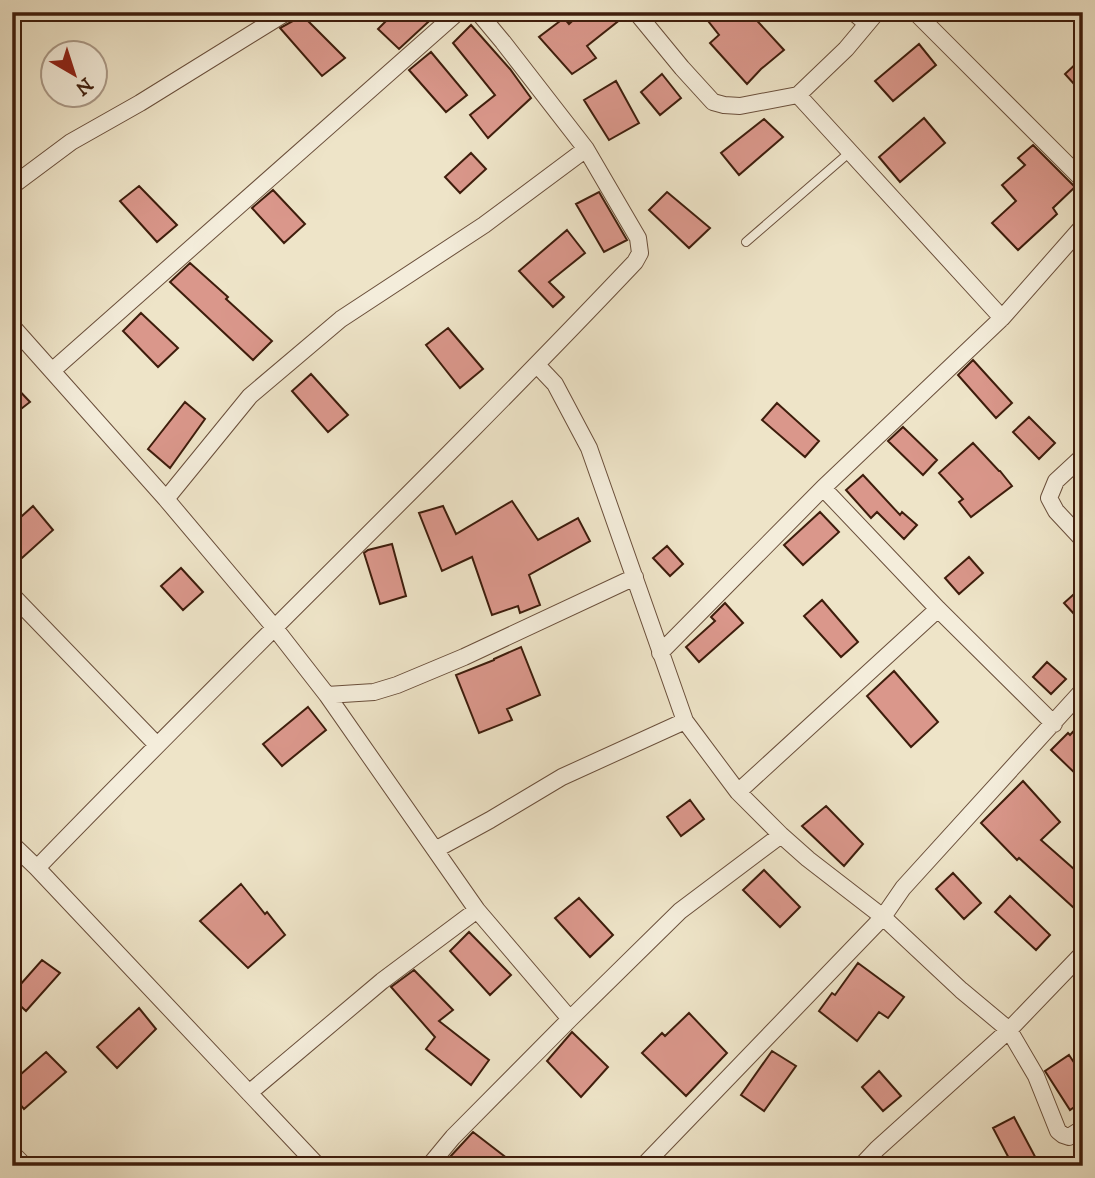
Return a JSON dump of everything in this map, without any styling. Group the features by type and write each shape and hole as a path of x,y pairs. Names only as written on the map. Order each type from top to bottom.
{"street":[{"path":"12,186 71,142 286,12"},
{"path":"52,370 458,12"},
{"path":"37,868 156,744 537,365 635,262 640,253 638,238 586,149 478,12"},
{"path":"636,12 713,102 740,106 798,95 872,18 853,12"},
{"path":"915,12 1083,180"},
{"path":"798,95 1002,318"},
{"path":"166,499 250,396 331,327 484,225 586,149"},
{"path":"660,653 823,488 1002,318 1083,226"},
{"path":"12,326 166,499 274,627 327,695 477,910 569,1018"},
{"path":"537,365 555,384 589,448 685,721 738,792 781,835 883,917 961,990 1009,1030 1037,1076 1058,1131 1069,1137 1083,1128"},
{"path":"1083,456 1056,481 1049,498 1056,511 1083,540"},
{"path":"823,488 938,609 1054,724"},
{"path":"327,695 374,692 397,685 464,657 635,577"},
{"path":"12,595 156,744"},
{"path":"738,792 938,609"},
{"path":"643,1166 883,917 903,888 1083,690"},
{"path":"435,850 562,777 685,721"},
{"path":"429,1166 453,1137 569,1018 680,911 781,835"},
{"path":"12,844 318,1166"},
{"path":"249,1093 382,981 477,910"},
{"path":"861,1166 1009,1030 1083,953"},
{"path":"12,1153 24,1166"}],"lane":[{"path":"746,242 850,152"}],"building":[{"path":"395,12 439,12 399,49 378,29"},
{"path":"582,12 626,12 626,15 587,46 596,58 572,74 539,37 564,18 569,24"},
{"path":"701,12 749,12 784,50 747,84 710,43 719,35"},
{"path":"300,13 345,58 322,76 280,28 293,21"},
{"path":"471,25 510,69 531,98 488,138 470,115 495,95 453,43"},
{"path":"919,44 936,65 893,101 875,81"},
{"path":"431,52 467,95 446,112 409,70"},
{"path":"1083,57 1083,94 1065,74"},
{"path":"662,74 681,98 660,115 641,92"},
{"path":"616,81 639,123 609,140 584,100"},
{"path":"924,118 945,143 900,182 879,157"},
{"path":"764,119 783,137 739,175 721,153"},
{"path":"1033,145 1075,187 1053,208 1057,214 1018,250 992,223 1016,201 1002,185 1025,165 1018,158"},
{"path":"471,153 486,169 460,193 445,177"},
{"path":"139,186 177,225 157,242 120,201"},
{"path":"273,190 305,224 284,243 252,208"},
{"path":"599,192 627,240 604,252 576,204"},
{"path":"667,192 710,228 689,248 649,210"},
{"path":"567,230 585,253 549,282 564,297 553,307 519,271"},
{"path":"190,263 272,341 253,360 170,282"},
{"path":"141,313 178,348 158,367 123,331"},
{"path":"448,328 483,369 460,388 426,345"},
{"path":"973,360 1012,403 996,418 958,375"},
{"path":"311,374 348,415 328,432 292,391"},
{"path":"12,383 30,402 12,416"},
{"path":"185,402 205,419 170,468 148,449"},
{"path":"777,403 819,441 805,457 762,420"},
{"path":"1029,417 1055,443 1039,459 1013,432"},
{"path":"903,427 937,460 923,475 888,441"},
{"path":"973,443 1012,486 971,517 959,502 963,499 939,473"},
{"path":"863,475 900,515 902,512 917,525 904,539 877,512 871,518 846,490"},
{"path":"512,501 538,540 578,518 590,541 529,575 540,605 520,613 518,606 492,615 472,557 442,571 419,513 443,506 456,534"},
{"path":"33,506 53,530 12,567 12,525"},
{"path":"820,512 839,532 803,565 784,545"},
{"path":"392,544 406,596 380,604 364,553"},
{"path":"667,546 683,564 670,576 653,558"},
{"path":"969,557 983,573 959,594 945,578"},
{"path":"181,568 203,592 183,610 161,586"},
{"path":"1083,586 1083,607 1075,615 1064,603"},
{"path":"822,600 858,642 841,657 804,616"},
{"path":"725,603 743,623 699,662 686,647 715,621 711,617"},
{"path":"521,647 540,695 507,709 512,720 479,733 456,675"},
{"path":"1047,662 1066,679 1051,694 1033,677"},
{"path":"894,671 938,722 911,747 867,696"},
{"path":"308,707 326,730 282,766 263,744"},
{"path":"1083,721 1083,781 1051,750"},
{"path":"1023,781 1060,822 1041,840 1083,877 1083,897 1074,908 1019,858 1017,860 981,823"},
{"path":"690,800 704,819 681,836 667,817"},
{"path":"826,806 863,844 844,866 802,826"},
{"path":"764,870 800,907 780,927 743,890"},
{"path":"953,873 981,903 964,919 936,889"},
{"path":"241,884 285,935 248,968 200,921"},
{"path":"1010,896 1050,935 1036,950 995,912"},
{"path":"579,898 613,935 590,957 555,918"},
{"path":"469,932 511,975 490,995 450,951"},
{"path":"42,960 60,973 26,1011 12,998 12,994"},
{"path":"858,963 904,997 888,1018 879,1012 857,1041 819,1011 832,993 835,995"},
{"path":"414,970 453,1010 439,1021 489,1060 471,1085 426,1049 435,1037 391,987"},
{"path":"139,1008 156,1029 117,1068 97,1047"},
{"path":"689,1013 727,1053 686,1096 642,1053 662,1033 665,1036"},
{"path":"572,1032 608,1067 581,1097 547,1061"},
{"path":"772,1051 796,1066 764,1111 741,1095"},
{"path":"46,1052 66,1072 24,1109 12,1094 12,1082"},
{"path":"1069,1055 1083,1076 1083,1101 1070,1110 1045,1071"},
{"path":"879,1071 901,1096 883,1111 862,1087"},
{"path":"1014,1117 1040,1166 1013,1166 993,1128"},
{"path":"473,1132 517,1166 459,1166 449,1158"}]}
